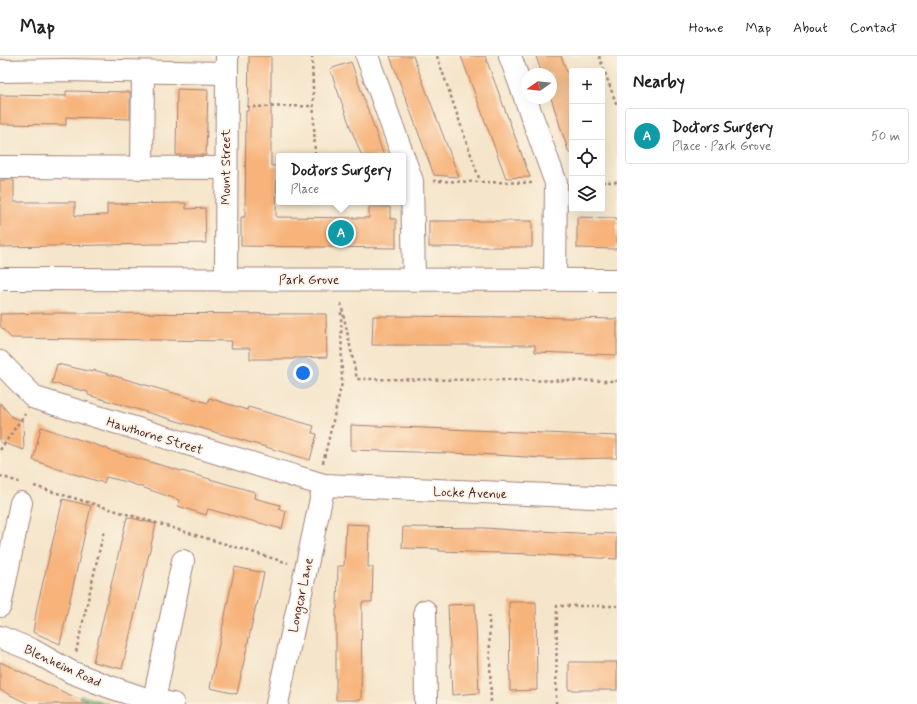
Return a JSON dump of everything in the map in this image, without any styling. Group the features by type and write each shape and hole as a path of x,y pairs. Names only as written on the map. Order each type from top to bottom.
{"street":[{"path":"367,56 402,153"},
{"path":"510,56 556,183 555,279"},
{"path":"0,71 64,63 143,72 226,64"},
{"name":"Mount Street","path":"226,64 226,279"},
{"path":"142,168 143,72"},
{"path":"406,164 412,181 414,279"},
{"path":"0,167 225,168"},
{"name":"Park Grove","path":"0,279 617,280"},
{"name":"Hawthorne Street","path":"0,362 35,398 324,485"},
{"name":"Locke Avenue","path":"324,485 617,498"},
{"name":"Longcar Lane","path":"277,704 324,485"},
{"path":"0,606 25,490"},
{"path":"155,702 183,561"},
{"path":"425,611 426,704"},
{"name":"Blenheim Road","path":"0,638 32,650 71,672 155,702"}],"path":[{"path":"312,56 315,153"},
{"path":"436,56 480,181"},
{"path":"599,56 617,106"},
{"path":"225,107 314,106"},
{"path":"412,181 556,183"},
{"path":"605,182 617,182"},
{"path":"324,485 323,461 342,384 340,280"},
{"path":"341,303 357,379 617,381"},
{"path":"0,450 35,398"},
{"path":"0,476 25,490 305,568"},
{"path":"71,672 104,530"},
{"path":"556,704 557,606 617,606"},
{"path":"489,615 491,704"}],"green space":[{"path":"81,695 108,704 77,704"}],"building":[{"path":"249,56 271,56 271,166 276,166 276,217 369,218 369,207 390,207 390,219 396,219 396,248 241,246 241,217 245,217 246,111 248,111"},
{"path":"390,56 413,56 459,177 434,175"},
{"path":"461,56 485,56 530,177 506,178"},
{"path":"536,56 561,56 569,77 569,153 553,104 557,104 557,68 540,68"},
{"path":"351,62 383,153 361,153 330,69"},
{"path":"177,89 208,90 206,155 176,155"},
{"path":"66,91 130,92 130,119 66,117 66,125 0,124 0,95 66,96"},
{"path":"0,180 14,180 14,202 75,202 75,216 107,215 107,204 186,203 186,209 205,208 206,243 0,247"},
{"path":"577,217 617,218 617,249 577,248"},
{"path":"429,221 532,221 532,247 429,247"},
{"path":"0,314 326,314 327,357 250,359 250,348 231,348 232,341 11,338 0,326"},
{"path":"373,316 617,319 617,355 535,352 535,345 372,345"},
{"path":"57,364 93,372 94,370 208,403 209,398 247,410 248,407 314,426 312,433 317,434 310,460 88,395 88,392 52,383"},
{"path":"0,403 12,417 23,421 24,450 0,442"},
{"path":"351,425 617,436 617,458 559,459 478,454 351,450"},
{"path":"41,427 108,450 255,492 254,498 280,505 279,509 286,511 282,529 208,509 206,515 178,506 179,500 127,482 106,477 104,483 33,460"},
{"path":"63,499 91,506 60,644 33,632 37,607"},
{"path":"127,517 156,524 122,669 93,662"},
{"path":"346,524 369,525 368,567 373,567 372,602 362,602 361,700 336,700 336,609 338,566 344,566"},
{"path":"403,527 485,528 540,532 617,534 617,559 402,548"},
{"path":"235,567 264,573 237,694 210,688"},
{"path":"509,602 536,602 537,690 510,691"},
{"path":"475,604 479,693 452,695 448,605"},
{"path":"0,662 90,704 29,704 0,690"},
{"path":"569,662 617,662 617,690 569,690"}],"place":[{"name":"Doctors Surgery","path":"341,233"}]}
